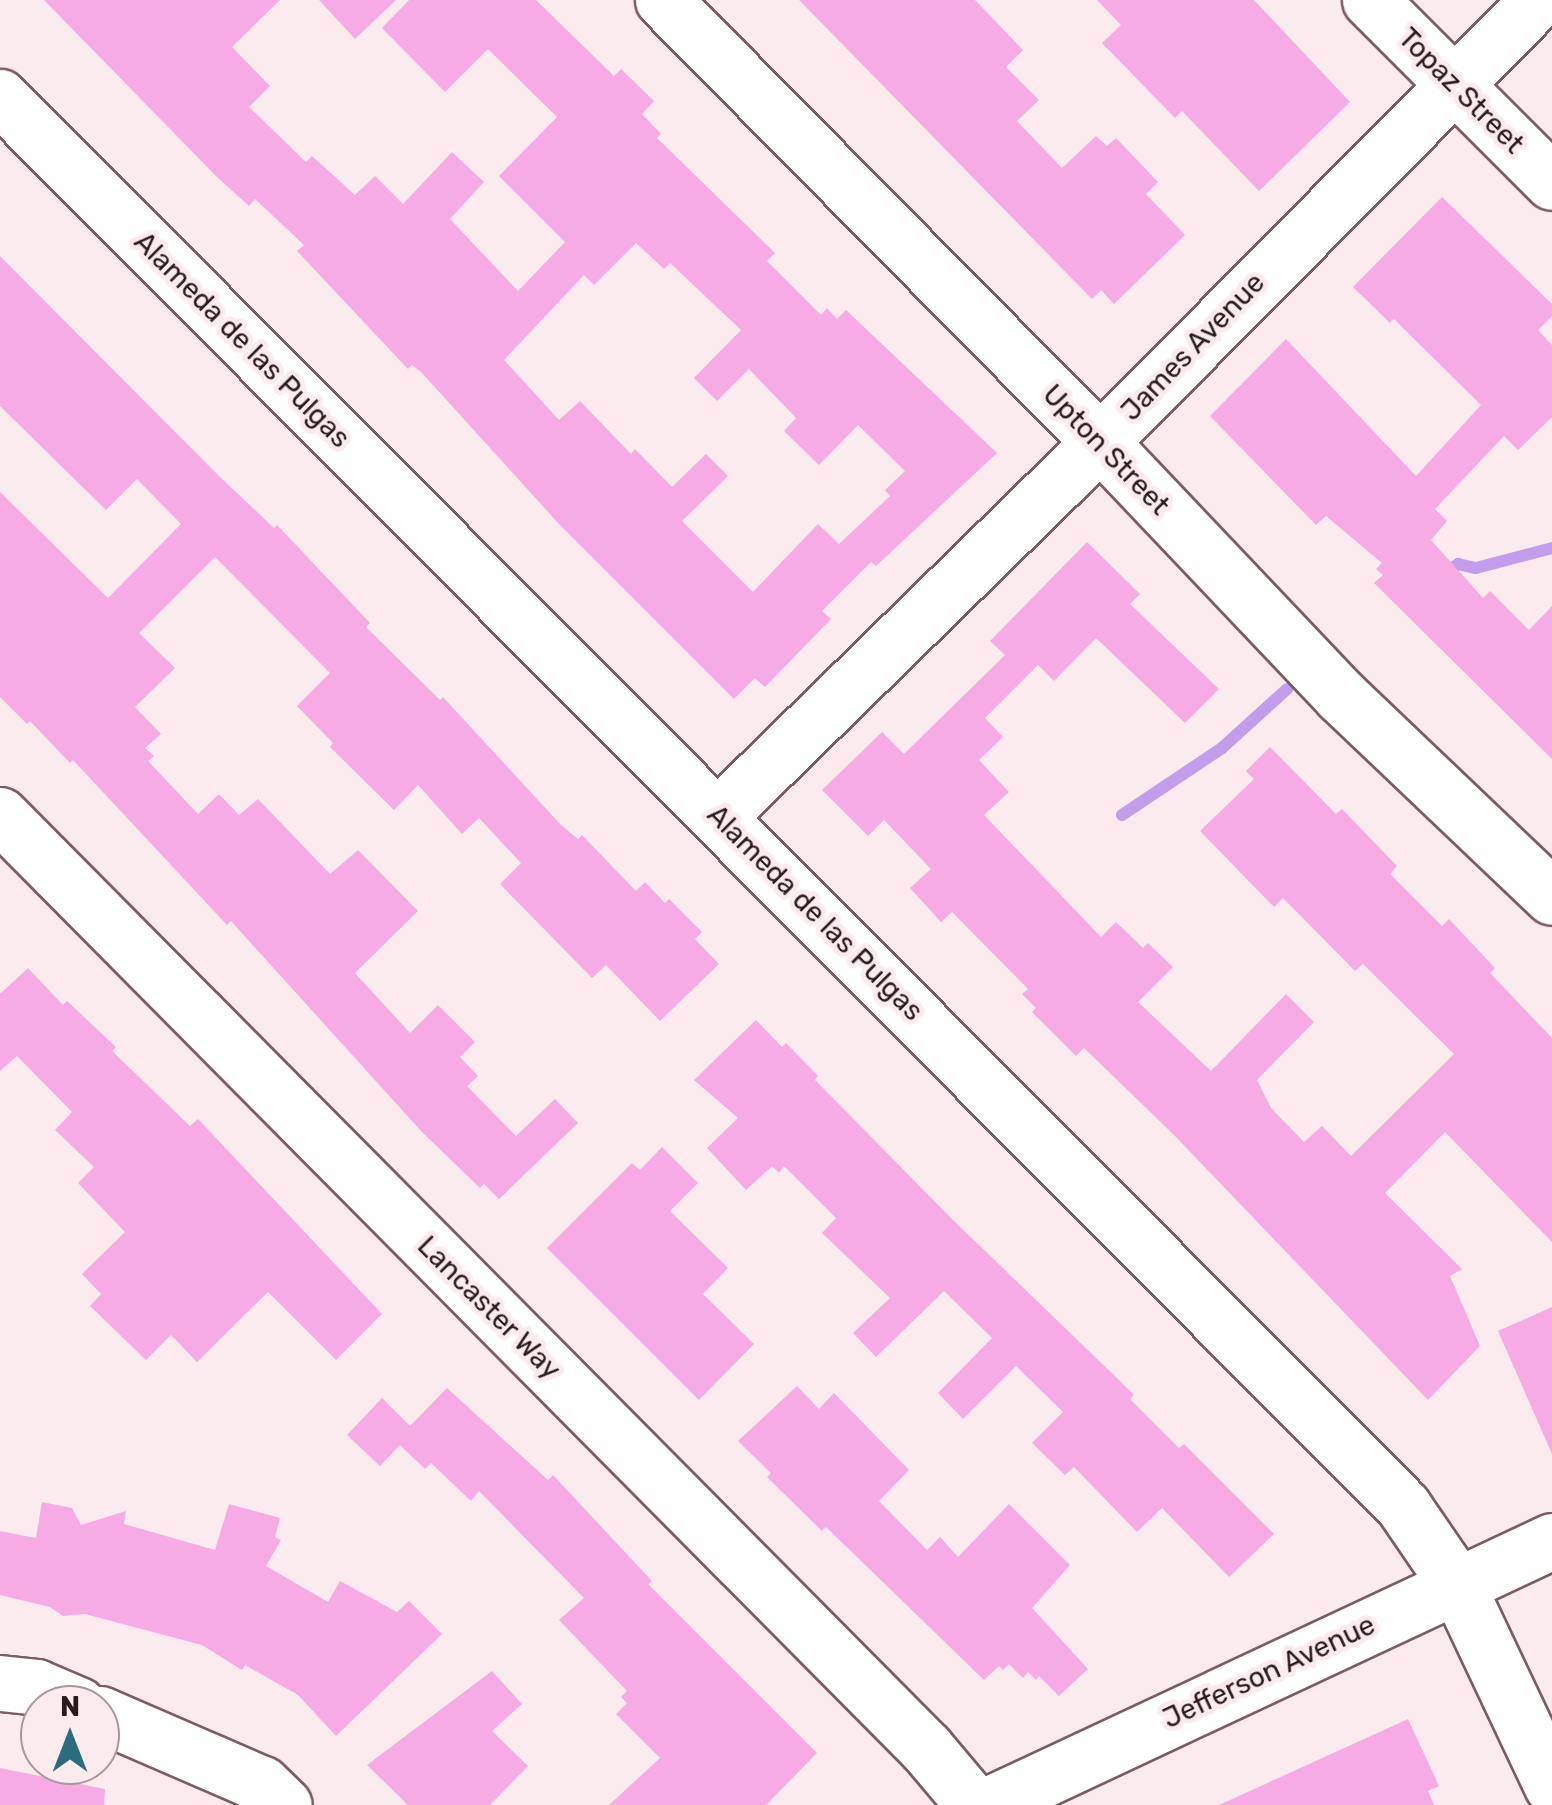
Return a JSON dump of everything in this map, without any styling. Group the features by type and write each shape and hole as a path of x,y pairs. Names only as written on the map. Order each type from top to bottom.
{"street":[{"name":"Upton Street","path":"663,0 1100,442 1341,696 1552,897"},
{"name":"Topaz Street","path":"1370,0 1552,182"},
{"name":"James Avenue","path":"718,816 1100,442 1538,0"},
{"name":"Alameda de las Pulgas","path":"0,97 1404,1506 1457,1585 1552,1786"},
{"name":"Lancaster Way","path":"8,837 912,1734 974,1805"},
{"name":"Jefferson Avenue","path":"988,1805 1552,1541"},
{"path":"120,1723 262,1784 284,1805"}],"building":[{"path":"44,0 280,0 232,47 270,86 249,107 306,162 312,156 355,195 375,176 403,204 452,152 484,182 450,219 518,291 565,242 499,176 557,117 488,49 445,92 382,28 409,0 536,0 614,76 621,69 654,101 642,114 661,134 657,138 775,253 767,261 821,315 827,308 837,319 846,310 997,453 876,566 871,562 822,611 831,619 765,687 755,678 734,699 559,524 422,373 412,365 408,369 297,251 304,245 255,199 249,206","holes":["636,243 664,269 670,263 741,330 694,378 717,401 749,369 796,418 784,431 819,465 858,425 905,471 885,490 890,496 839,544 818,524 753,592 682,521 728,476 706,454 672,487 635,449 631,454 580,401 559,420 504,360 584,275 594,285"]},
{"path":"319,0 396,0 355,39"},
{"path":"799,0 975,0 1023,50 1006,67 1039,100 1017,121 1062,168 1096,136 1107,146 1116,138 1158,182 1146,194 1185,235 1114,304 1101,290 1092,299"},
{"path":"1097,0 1254,0 1350,102 1259,191 1182,111 1175,118 1102,43 1121,25"},
{"path":"1442,197 1552,304 1552,316 1538,330 1552,345 1552,417 1518,450 1504,436 1435,509 1447,521 1431,540 1483,598 1490,591 1529,630 1552,606 1552,759 1374,583 1383,575 1376,569 1382,563 1326,516 1316,525 1210,416 1286,339 1416,476 1481,405 1394,319 1390,323 1353,287"},
{"path":"0,256 219,476 274,528 277,525 370,623 366,627 440,700 443,697 561,825 578,839 582,835 636,891 645,882 665,903 669,899 702,932 695,939 719,964 660,1021 606,965 592,978 500,884 521,863 479,818 462,834 418,785 394,810 330,747 333,743 297,706 330,673 215,557 139,633 175,668 135,707 161,734 145,748 154,756 148,761 198,814 219,794 239,815 258,799 330,874 358,850 418,911 355,973 410,1033 438,1005 475,1042 460,1057 478,1076 467,1086 516,1136 555,1099 578,1123 499,1199 484,1184 480,1188 421,1131 231,921 227,925 73,760 70,763 30,721 27,724 0,697 0,492 108,598 181,524 137,479 106,510 0,406"},
{"path":"1087,542 1140,594 1130,604 1219,689 1185,723 1096,638 1054,681 1038,665 985,718 1003,737 979,760 1009,792 984,815 1101,937 1116,922 1143,948 1148,943 1173,967 1138,1002 1211,1071 1286,994 1314,1022 1257,1080 1271,1108 1304,1142 1322,1126 1351,1156 1454,1054 1363,964 1355,971 1283,898 1274,907 1200,831 1254,779 1246,771 1270,747 1336,814 1342,809 1397,866 1390,874 1442,926 1449,919 1495,968 1490,973 1552,1038 1552,1242 1445,1132 1385,1193 1462,1269 1450,1276 1480,1346 1428,1400 1173,1134 1084,1048 1076,1056 1032,1012 1036,1008 1022,994 1028,989 952,912 941,922 910,888 931,869 884,820 868,836 822,790 882,732 904,754 1005,655 990,641"},
{"path":"28,968 63,1005 67,1001 116,1047 112,1051 190,1126 198,1119 382,1314 336,1360 268,1292 197,1362 171,1335 146,1360 90,1306 101,1294 82,1274 125,1232 78,1183 94,1167 55,1130 72,1112 17,1056 0,1071 0,994"},
{"path":"756,1020 782,1047 786,1043 818,1076 815,1080 954,1221 1134,1395 1130,1399 1179,1448 1184,1444 1274,1534 1229,1577 1162,1508 1137,1532 1074,1467 1065,1475 1032,1443 1063,1412 1016,1366 963,1419 938,1393 992,1338 944,1291 876,1357 853,1333 890,1298 822,1233 836,1218 784,1166 779,1173 772,1166 746,1190 707,1148 738,1118 694,1080"},
{"path":"662,1147 698,1183 670,1211 728,1268 703,1294 754,1344 699,1400 547,1248 632,1163 640,1170"},
{"path":"1552,1307 1552,1454 1498,1331"},
{"path":"797,1386 819,1409 834,1393 909,1470 879,1501 927,1550 940,1537 958,1557 1009,1504 1070,1565 1032,1608 1088,1669 1059,1696 1039,1676 1036,1680 1028,1672 1023,1678 1009,1664 1003,1670 999,1666 984,1680 826,1527 822,1531 767,1477 771,1473 738,1441"},
{"path":"447,1388 548,1480 553,1475 652,1581 648,1584 817,1753 766,1805 609,1805 660,1758 616,1714 627,1703 621,1697 627,1691 559,1620 584,1598 479,1491 471,1501 431,1463 425,1469 400,1445 380,1466 347,1435 382,1398 410,1426"},
{"path":"42,1502 72,1508 81,1525 126,1511 124,1524 215,1550 229,1504 280,1518 275,1537 281,1540 266,1566 328,1602 340,1581 397,1612 409,1601 442,1634 336,1736 298,1695 245,1665 242,1670 202,1645 85,1614 63,1616 50,1607 0,1595 0,1531 36,1538"},
{"path":"492,1671 522,1704 492,1731 528,1766 490,1805 408,1805 367,1765"},
{"path":"1408,1719 1439,1786 1428,1791 1434,1805 1219,1805"},
{"path":"0,1768 20,1772 20,1785 85,1785 105,1789 104,1805 0,1805"}],"waterway":[{"path":"1443,575 1458,564 1476,568 1552,548"},
{"path":"1122,815 1222,748 1287,689"}]}
